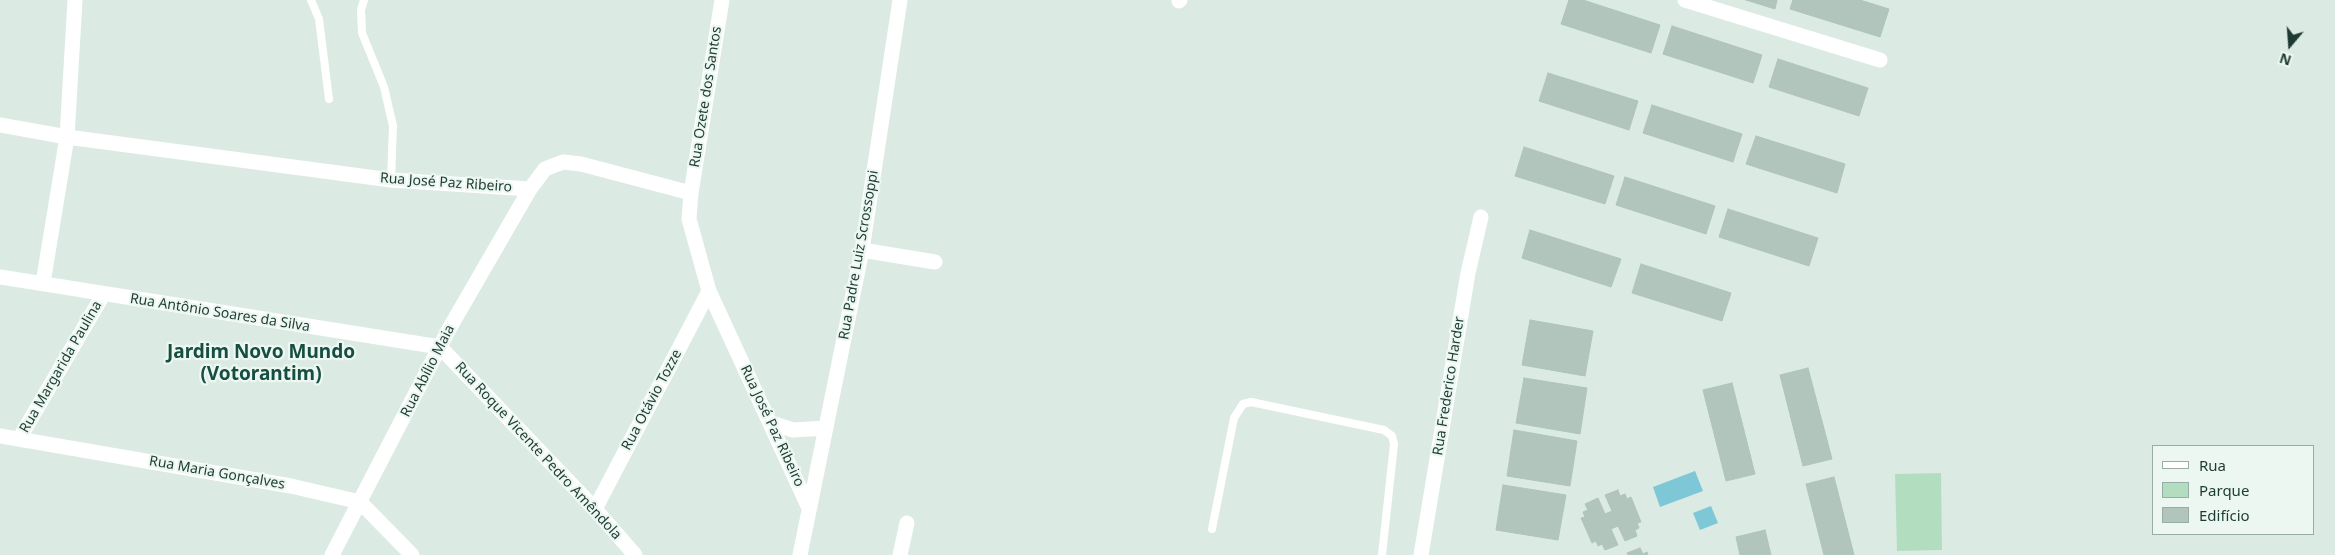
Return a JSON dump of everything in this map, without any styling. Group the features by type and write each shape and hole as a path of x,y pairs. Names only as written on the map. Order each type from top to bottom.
{"street":[{"path":"43,283 67,137 75,0"},
{"name":"Rua Ozete dos Santos","path":"691,194 722,0"},
{"name":"Rua Padre Luiz Scrossoppi","path":"800,555 862,250 900,0"},
{"path":"1685,0 1880,60"},
{"name":"Rua José Paz Ribeiro","path":"0,125 67,137 391,180 530,189 545,169 563,162 581,164 691,194 689,219 709,291 809,508"},
{"name":"Rua Abílio Maia","path":"332,555 440,347 530,189"},
{"name":"Rua Frederico Harder","path":"1421,555 1468,273 1481,217"},
{"path":"862,250 936,262"},
{"name":"Rua Antônio Soares da Silva","path":"0,278 43,283 440,347"},
{"name":"Rua Otávio Tozze","path":"595,509 709,291"},
{"name":"Rua Margarida Paulina","path":"19,439 103,294"},
{"name":"Rua Roque Vicente Pedro Amêndola","path":"440,347 595,509 635,555"},
{"path":"771,423 793,430 826,428"},
{"name":"Rua Maria Gonçalves","path":"0,436 316,491 360,502"},
{"path":"360,502 412,555"},
{"path":"900,555 907,522"}],"lane":[{"path":"311,0 319,19 329,99"},
{"path":"364,0 361,10 362,33 384,87 393,126 391,180"},
{"path":"1212,529 1234,418 1243,404 1251,402 1384,430 1392,436 1394,444 1382,555"}],"green space":[{"path":"1941,473 1942,550 1897,551 1895,474"}],"water":[{"path":"1695,471 1703,491 1660,507 1653,487"},
{"path":"1711,506 1718,523 1700,530 1693,513"}],"building":[{"path":"1569,0 1583,0 1660,25 1651,53 1561,24"},
{"path":"1746,0 1777,0 1775,9"},
{"path":"1793,0 1860,0 1889,9 1880,37 1790,9"},
{"path":"1672,26 1762,55 1753,83 1663,54"},
{"path":"1778,59 1868,88 1859,116 1769,87"},
{"path":"1548,73 1638,101 1629,130 1539,101"},
{"path":"1652,105 1742,134 1733,162 1643,133"},
{"path":"1756,136 1845,164 1837,193 1746,164"},
{"path":"1524,147 1614,176 1605,204 1515,176"},
{"path":"1625,177 1715,206 1706,234 1616,205"},
{"path":"1728,209 1818,238 1809,266 1719,237"},
{"path":"1530,230 1621,259 1611,287 1522,258"},
{"path":"1641,264 1731,293 1722,321 1632,293"},
{"path":"1530,320 1593,331 1585,376 1522,365"},
{"path":"1808,368 1832,459 1803,466 1780,375"},
{"path":"1524,378 1587,388 1580,434 1516,423"},
{"path":"1732,383 1755,474 1726,481 1703,390"},
{"path":"1514,430 1577,441 1570,486 1507,476"},
{"path":"1834,477 1854,555 1824,555 1806,484"},
{"path":"1503,485 1566,495 1558,540 1496,530"},
{"path":"1618,490 1620,496 1625,494 1627,499 1631,497 1641,522 1637,523 1639,528 1635,530 1637,536 1625,541 1618,526 1611,529 1618,545 1605,550 1602,544 1598,546 1596,541 1592,543 1581,518 1585,517 1583,512 1588,510 1585,504 1598,498 1605,514 1612,511 1605,495"},
{"path":"1765,530 1771,555 1740,555 1736,537"},
{"path":"1640,548 1643,554 1647,552 1648,555 1628,555 1627,553"}],"district":[{"name":"Jardim Novo Mundo (Votorantim)","path":"261,364"}]}
